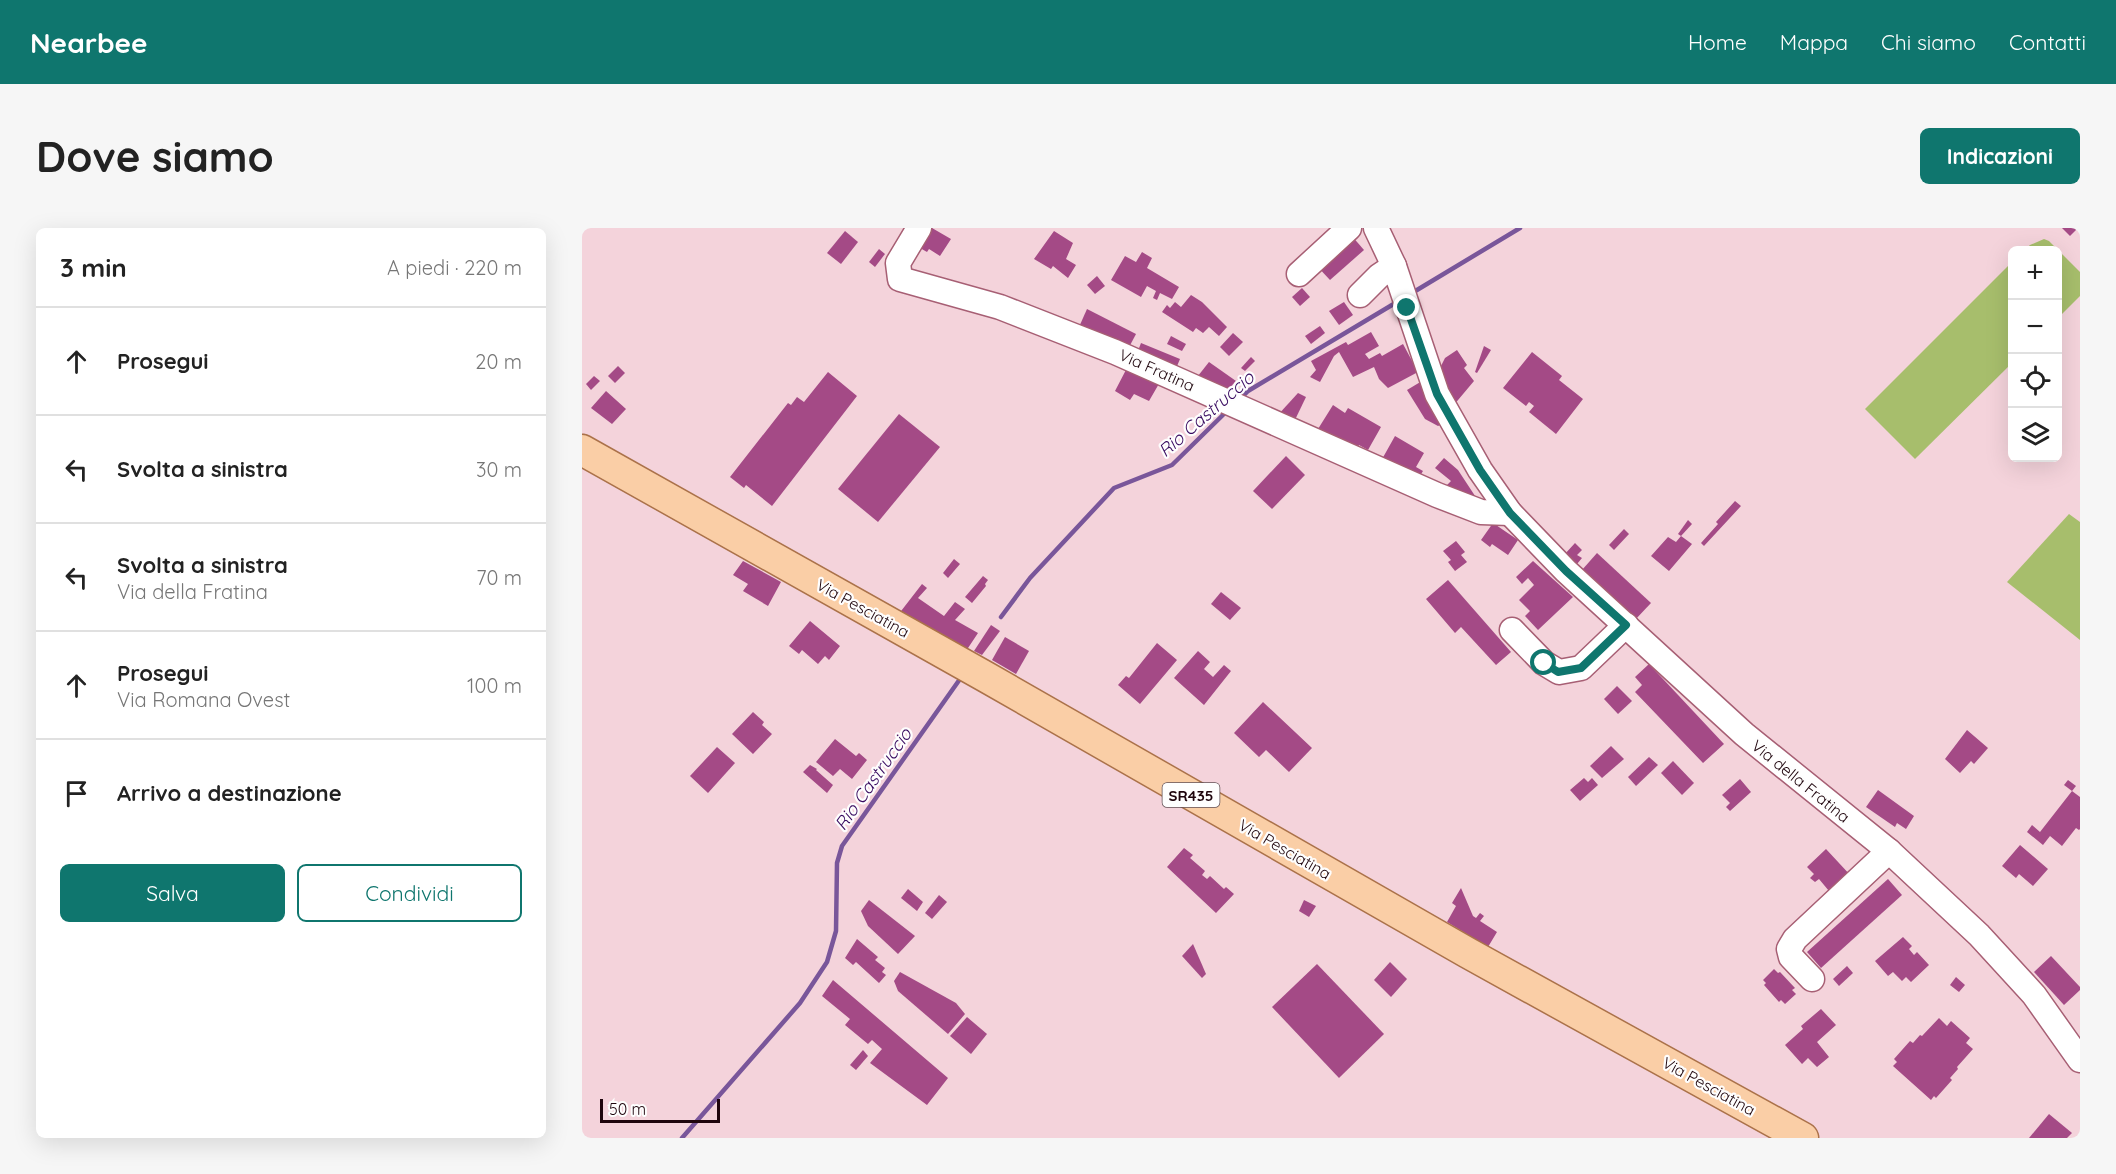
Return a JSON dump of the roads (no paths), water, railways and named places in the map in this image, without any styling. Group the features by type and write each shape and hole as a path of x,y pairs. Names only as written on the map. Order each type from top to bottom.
{"main road":[{"name":"Via Pesciatina","path":"582,450 1458,947 1803,1138"}],"street":[{"name":"Via Fratina","path":"919,228 898,263 900,279 1000,307 1115,352 1437,495 1481,512 1510,513"},
{"path":"1299,274 1349,228"},
{"name":"Via della Fratina","path":"1376,228 1394,266 1437,394 1480,470 1510,513 1566,571 1744,734 1889,851 1979,935 2034,995 2080,1060"},
{"path":"1360,295 1379,276 1394,266"},
{"path":"1512,630 1544,663 1558,672 1581,668 1626,625"},
{"path":"1812,979 1791,957 1789,949 1795,939 1889,851"}],"waterway":[{"name":"Rio Castruccio","path":"1412,293 1520,228"},
{"name":"Rio Castruccio","path":"1239,400 1248,391 1397,302"},
{"name":"Rio Castruccio","path":"1001,617 1030,578 1114,488 1172,465 1228,410"},
{"name":"Rio Castruccio","path":"682,1138 800,1003 827,962 836,931 837,863 842,846 960,679"}]}
